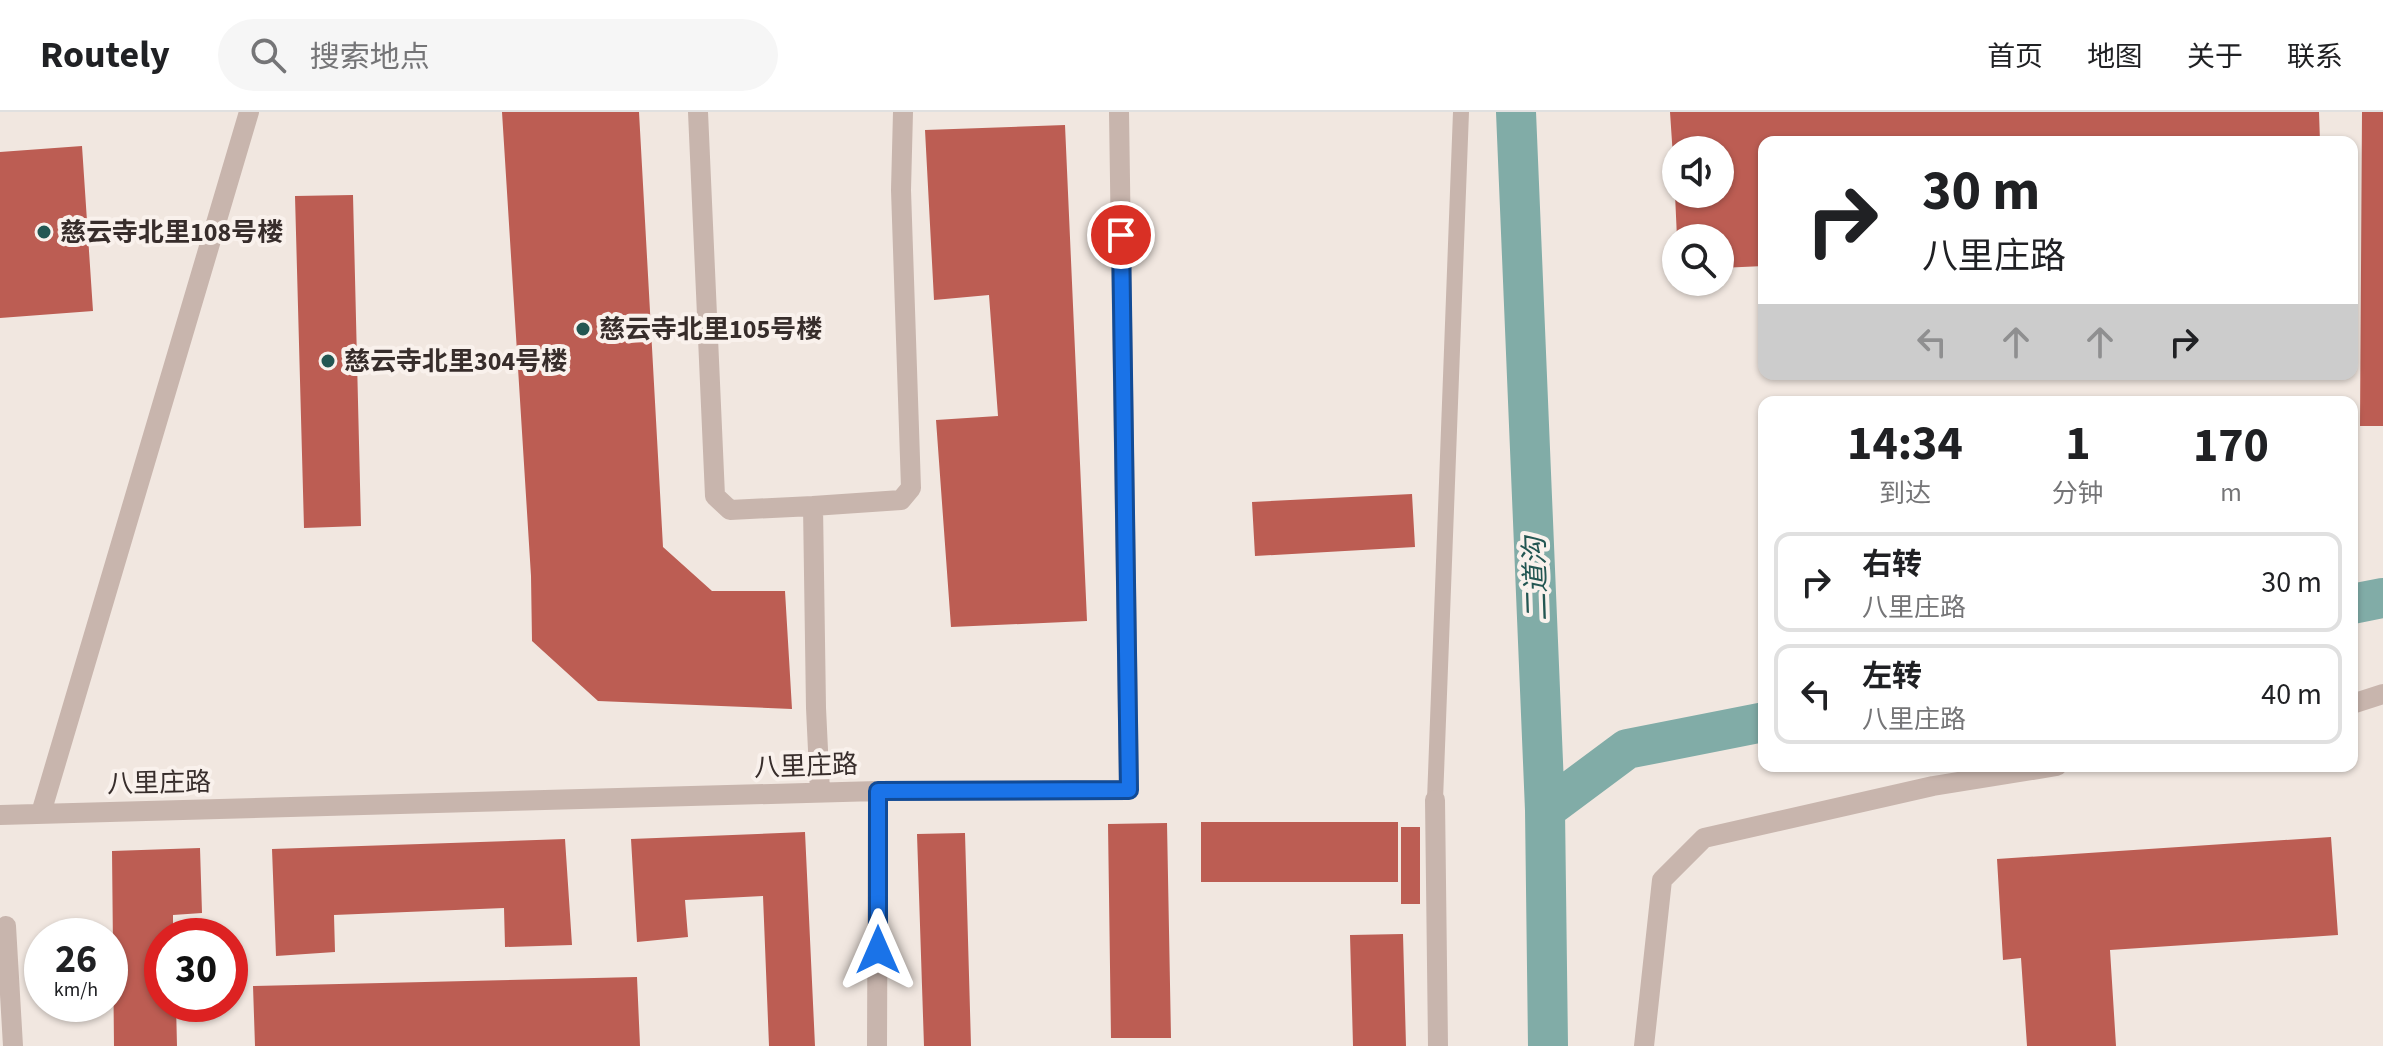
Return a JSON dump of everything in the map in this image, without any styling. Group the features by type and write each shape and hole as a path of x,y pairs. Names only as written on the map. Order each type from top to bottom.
{"street":[{"path":"41,813 249,112"},
{"path":"698,112 715,496 730,510 901,500 911,488 901,190 903,112"},
{"name":"八里庄路","path":"0,815 820,792 1129,790 1119,112"},
{"path":"813,506 820,792"},
{"path":"2358,702 2383,694"},
{"path":"1644,1046 1662,880 1704,838 1933,786 2020,772"},
{"path":"877,1046 878,791"},
{"path":"1435,800 1438,1046"},
{"path":"6,926 13,1046"}],"lane":[{"path":"1435,800 1461,112"}],"building":[{"name":"慈云寺北里105号楼","path":"502,112 639,112 663,547 712,591 785,591 792,709 598,701 532,641 531,576"},
{"path":"1670,112 2319,112 2320,136 1758,136 1758,266 1734,267 1734,224 1676,224 1676,208 1734,208 1734,136 1672,136"},
{"path":"2362,112 2383,112 2383,426 2360,426"},
{"path":"1065,125 1087,621 951,627 936,420 998,416 989,295 934,300 925,130"},
{"name":"慈云寺北里108号楼","path":"82,146 93,311 0,318 0,152"},
{"name":"慈云寺北里304号楼","path":"353,195 361,526 304,528 295,196"},
{"path":"1412,494 1415,547 1255,556 1252,502"},
{"path":"1201,822 1398,822 1398,882 1201,882"},
{"path":"1167,823 1171,1038 1111,1038 1108,824"},
{"path":"1401,827 1420,827 1420,904 1401,904"},
{"path":"805,832 815,1046 769,1046 763,896 685,900 688,937 637,942 631,839"},
{"path":"965,833 971,1046 924,1046 917,834"},
{"path":"2331,837 2338,935 2110,950 2116,1046 2027,1046 2021,958 2003,960 1997,859"},
{"path":"565,839 572,945 505,947 504,908 334,915 335,952 276,956 272,849"},
{"path":"200,848 202,913 173,915 173,918 144,918 144,1022 176,1022 177,1046 114,1046 114,1022 128,1022 128,918 113,918 112,851"},
{"path":"1403,934 1406,1046 1353,1046 1350,935"},
{"path":"637,977 640,1046 255,1046 253,986"}],"waterway":[{"name":"二道沟","path":"1516,112 1545,810 1548,1046"},
{"path":"2358,603 2383,598"},
{"path":"1545,810 1627,749 1758,723"}],"place":[{"name":"慈云寺北里108号楼","path":"44,232"},
{"name":"慈云寺北里105号楼","path":"583,329"},
{"name":"慈云寺北里304号楼","path":"328,361"}],"route":[{"path":"878,950 878,791 1129,790 1121,235"}]}
